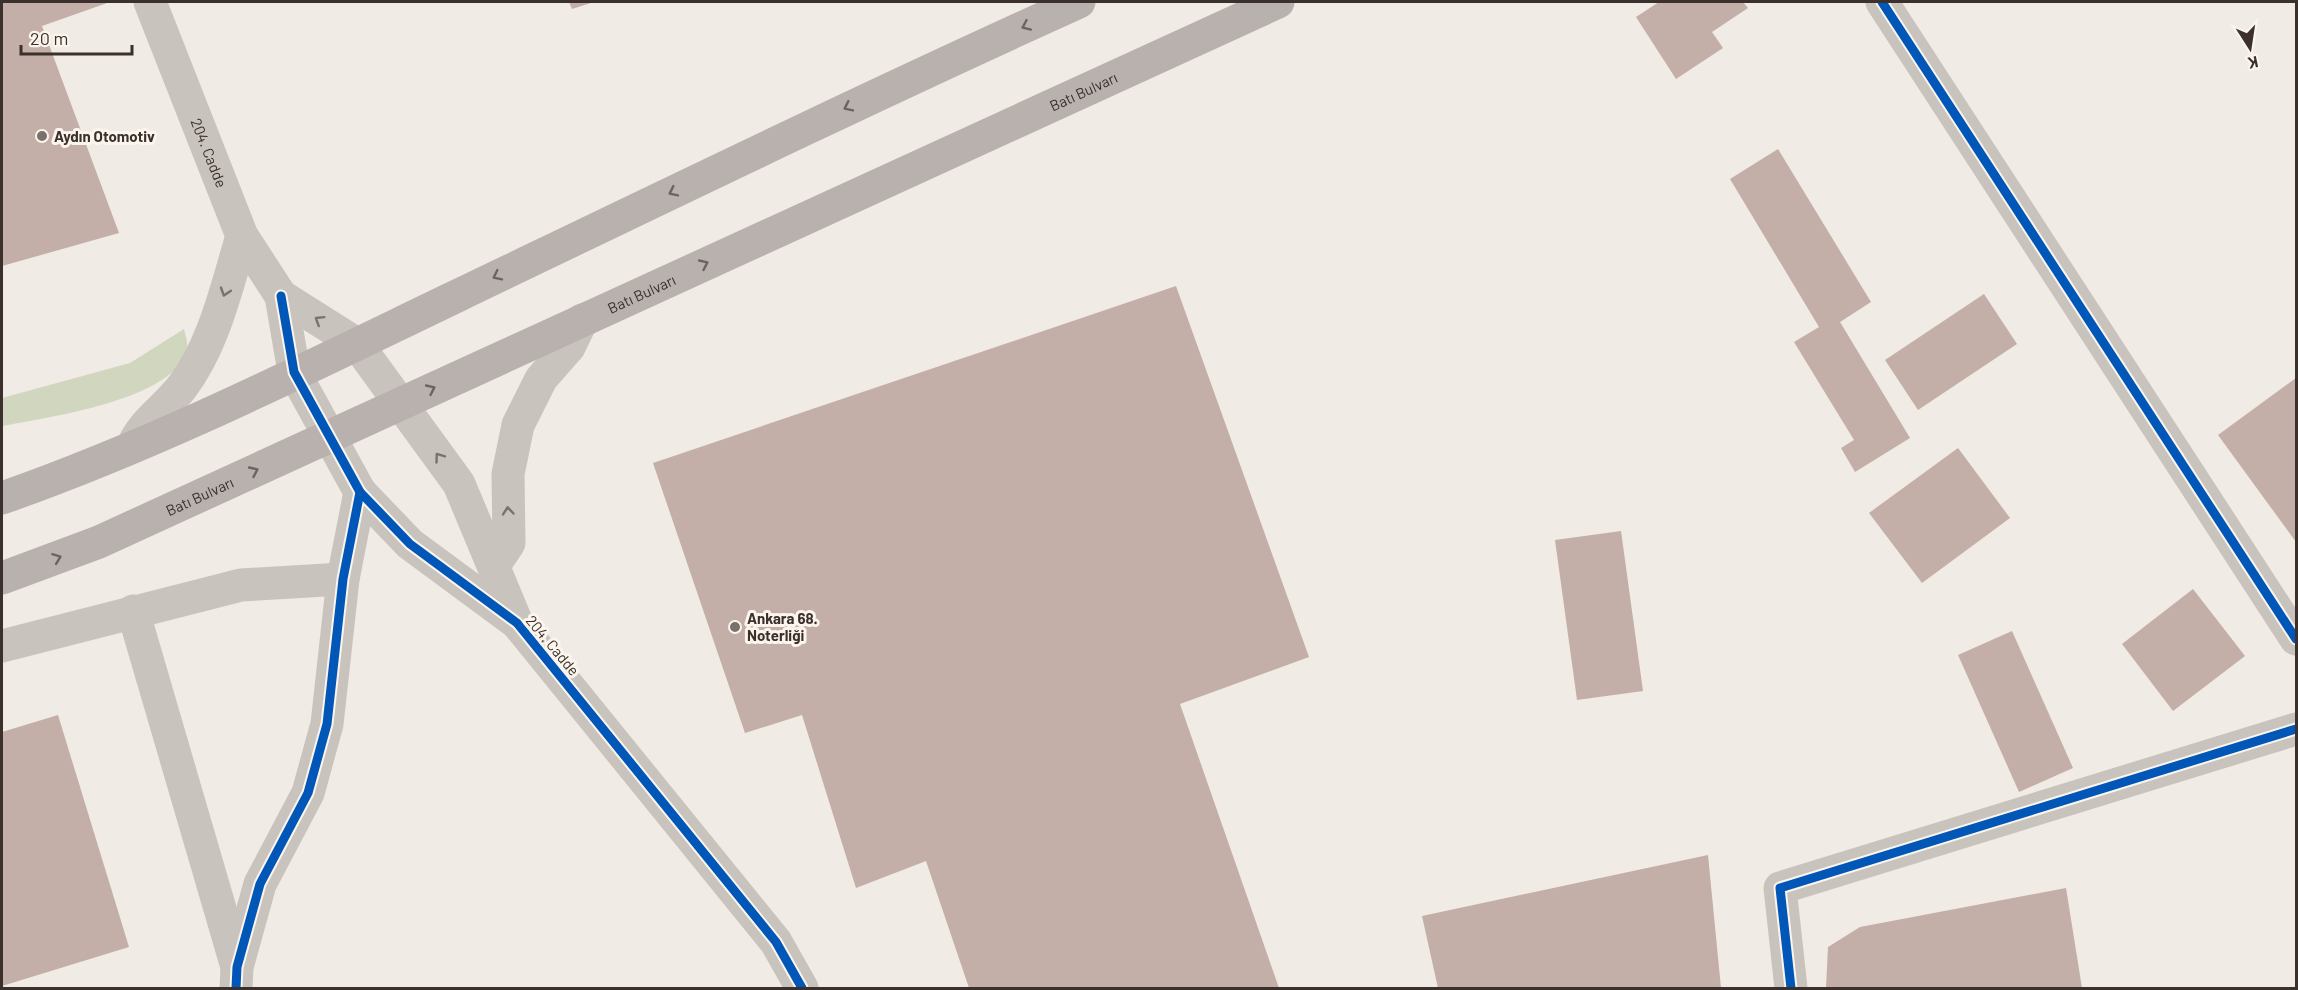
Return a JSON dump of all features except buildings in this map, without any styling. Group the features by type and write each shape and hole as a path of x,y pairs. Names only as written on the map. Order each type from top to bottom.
{"main road":[{"path":"2,498 85,469 357,344 883,91 1079,2"},
{"name":"Batı Bulvarı","path":"2,578 99,542 1278,2"}],"street":[{"name":"204. Cadde","path":"150,2 242,236 281,296 294,372 360,492 410,544 517,624 776,942 802,988"},
{"path":"1882,2 2296,639"},
{"path":"132,447 141,429 182,387 196,363 218,313 242,236"},
{"name":"204. Cadde","path":"281,296 357,344 459,484 517,624"},
{"path":"493,562 499,558 509,543 508,474 518,426 541,379 569,347 582,320"},
{"path":"236,978 260,884 308,793 327,723 344,579 360,492"},
{"path":"2,646 241,585 344,579"},
{"path":"133,611 236,978"},
{"path":"1791,988 1780,888 2296,729"}],"green space":[{"path":"184,329 187,347 179,365 161,381 107,403 47,418 2,426 2,398 130,363"}],"cycle path":[{"path":"1882,2 2296,639"},
{"path":"281,296 294,372 360,492 410,544 517,623 776,942 802,988"},
{"path":"236,988 237,967 260,884 308,793 327,724 343,579 360,492"},
{"path":"1791,988 1780,888 2296,729"}],"place":[{"name":"Aydın Otomotiv","path":"42,136"},
{"name":"Ankara 68. Noterliği","path":"735,627"}]}
